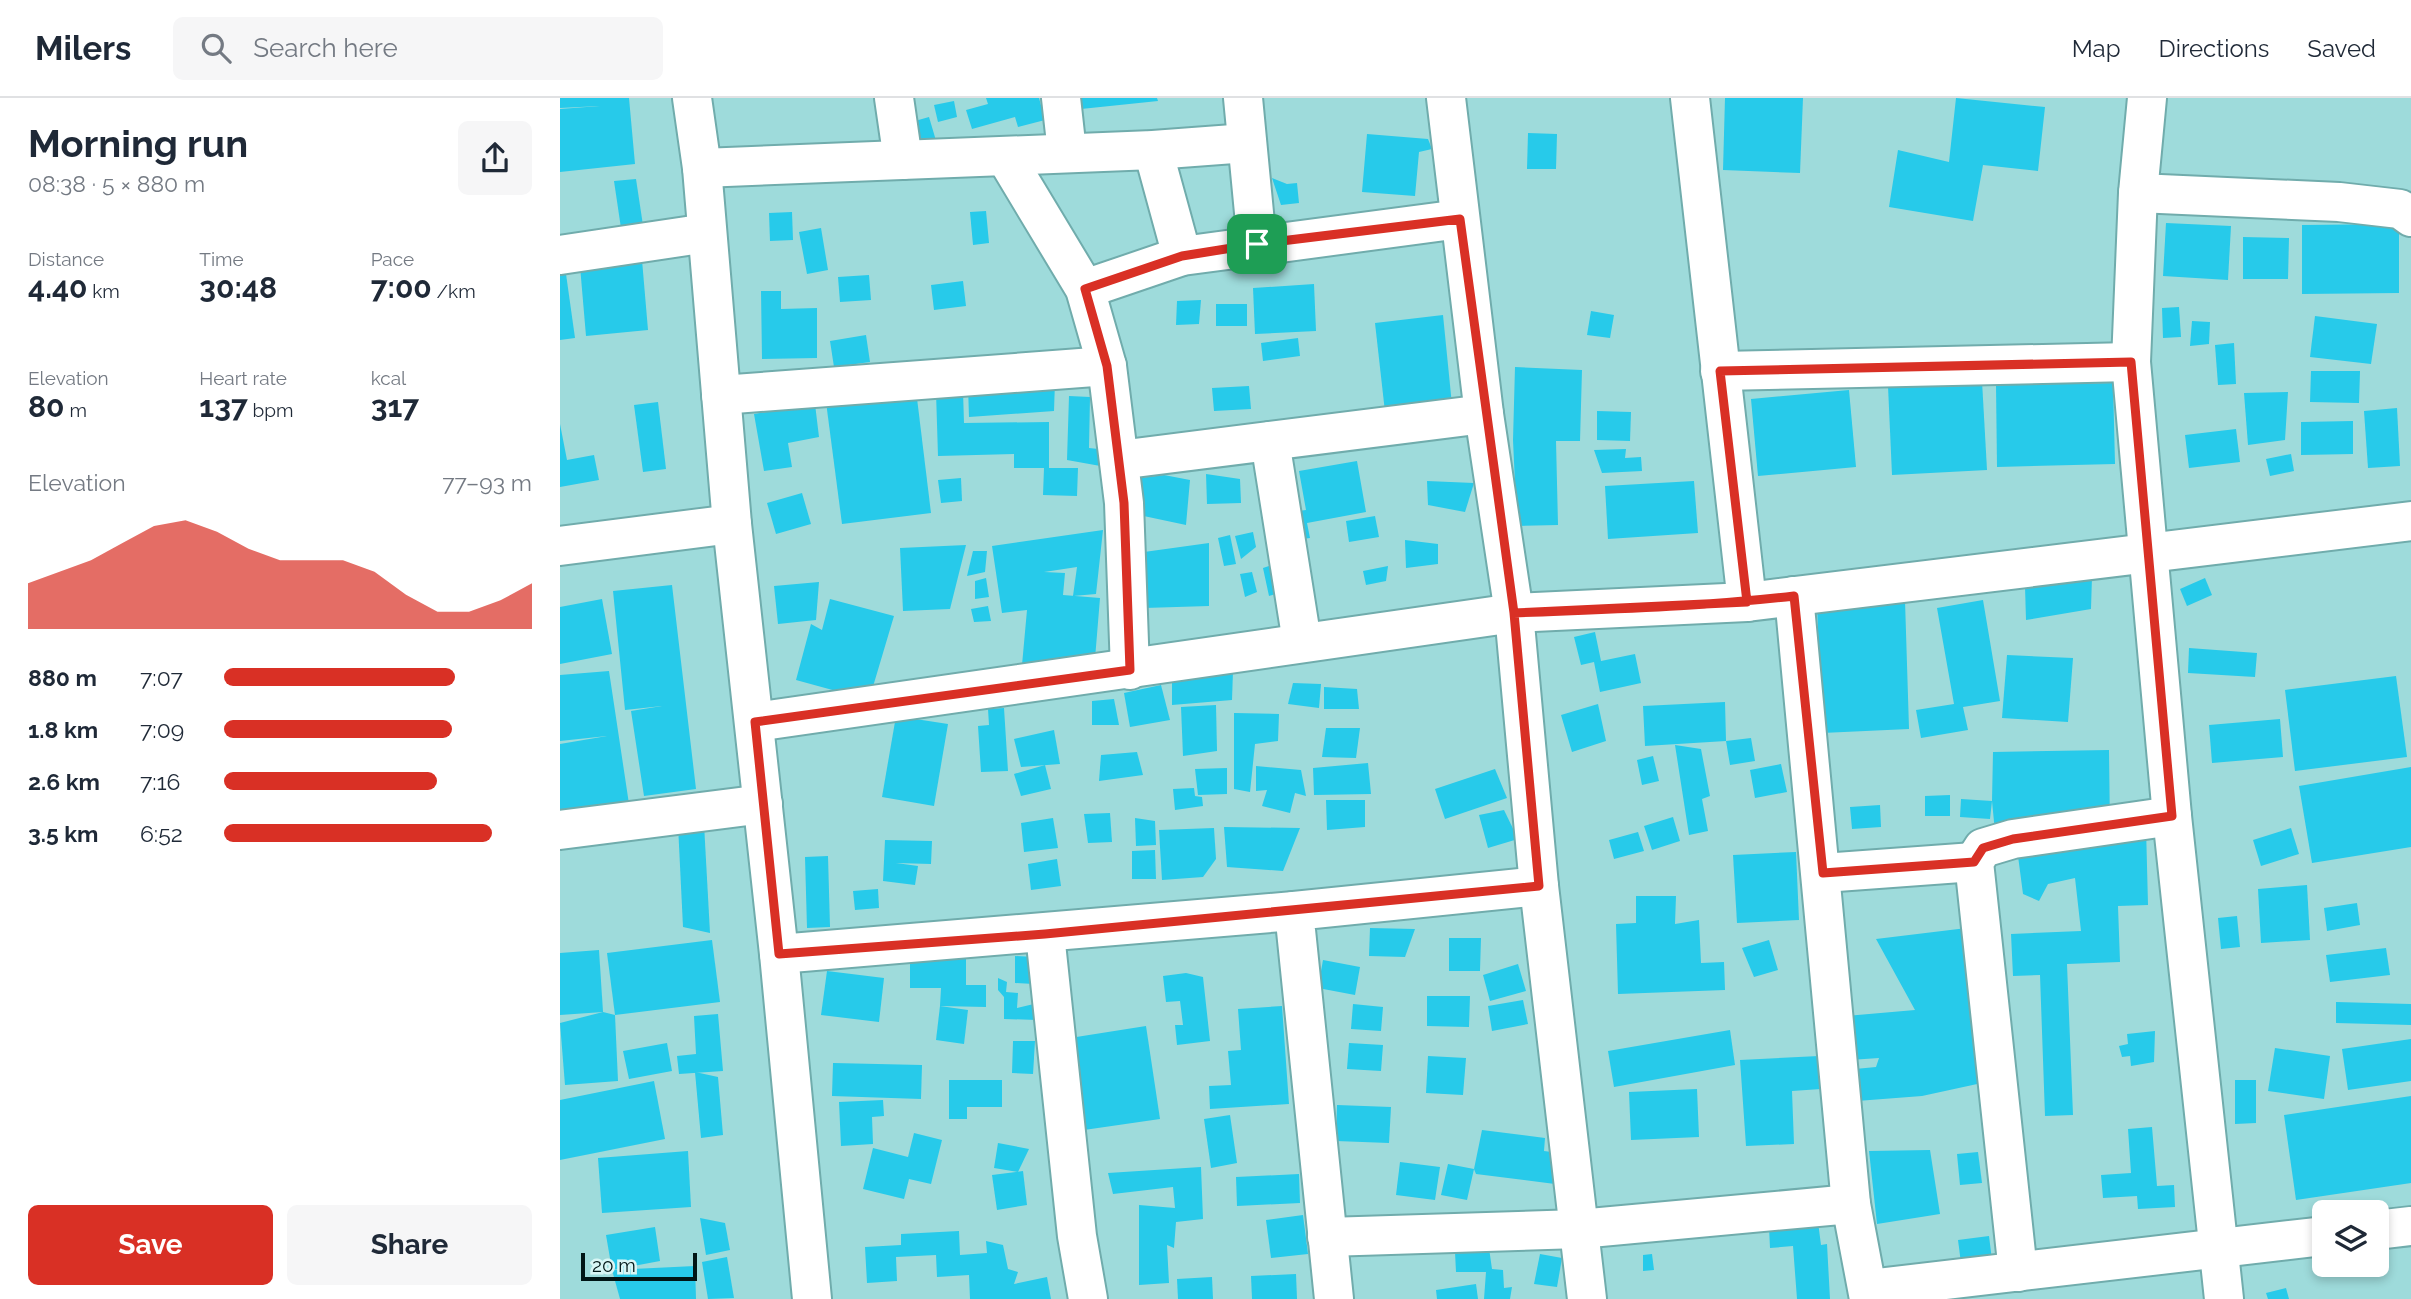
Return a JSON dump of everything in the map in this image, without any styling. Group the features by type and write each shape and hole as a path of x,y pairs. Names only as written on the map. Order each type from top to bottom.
{"street":[{"path":"692,98 702,169 732,524 779,954 812,1299"},
{"path":"894,98 903,160"},
{"path":"1061,98 1067,152"},
{"path":"1243,98 1257,244"},
{"path":"1446,98 1484,414 1514,613 1539,886 1587,1299"},
{"path":"1690,98 1747,602"},
{"path":"2147,98 2138,193 2131,362 2172,816 2224,1299"},
{"path":"702,169 1153,150 1247,143"},
{"path":"1153,150 1182,256"},
{"path":"1005,156 1085,289 1107,366 1124,503 1130,670"},
{"path":"2138,193 2339,202 2400,209 2411,217"},
{"path":"1085,289 1182,256 1460,219"},
{"path":"560,255 708,233"},
{"path":"1720,371 2131,362"},
{"path":"721,394 1107,366"},
{"path":"1119,460 1484,414"},
{"path":"1270,441 1302,642"},
{"path":"755,722 1514,613 1747,602 2411,521"},
{"path":"560,545 732,524"},
{"path":"1794,596 1823,873 1851,1204 1869,1294 2018,1272 2312,1237"},
{"path":"560,830 763,804"},
{"path":"2018,1272 1974,862 1983,848 2013,839 2172,816"},
{"path":"1823,873 1974,862"},
{"path":"779,954 1045,934 1539,886"},
{"path":"1294,911 1334,1299"},
{"path":"1045,934 1077,1236 1088,1299"},
{"path":"1327,1237 1579,1229 1851,1204"},
{"path":"2389,1229 2411,1226"}],"building":[{"path":"560,98 629,98 635,164 560,172 560,109 600,106 560,108"},
{"path":"986,98 1039,98 1045,120 1018,127 1015,117 972,129 966,110 988,104"},
{"path":"1080,98 1157,98 1158,101 1081,109"},
{"path":"1725,98 1803,98 1800,173 1723,170"},
{"path":"1956,98 2045,107 2038,171 1983,165 1973,221 1889,207 1898,150 1949,162"},
{"path":"954,101 957,117 938,122 934,105"},
{"path":"929,117 937,144 917,150 908,123"},
{"path":"1528,133 1557,134 1556,169 1527,169"},
{"path":"1367,134 1428,139 1432,149 1419,152 1415,196 1362,192"},
{"path":"1272,178 1287,184 1297,183 1299,203 1281,205"},
{"path":"636,179 644,232 622,235 614,181"},
{"path":"986,211 989,243 973,245 970,212"},
{"path":"792,212 793,240 770,241 769,213"},
{"path":"2166,223 2231,226 2228,280 2163,276"},
{"path":"2399,224 2399,293 2302,294 2302,225"},
{"path":"821,228 828,270 807,274 799,232"},
{"path":"2243,237 2289,238 2288,279 2243,279"},
{"path":"642,260 648,330 586,336 580,266"},
{"path":"566,274 575,338 560,340 560,275"},
{"path":"869,275 871,300 840,302 838,277"},
{"path":"963,281 966,306 934,310 931,285"},
{"path":"1314,284 1316,331 1255,334 1253,288"},
{"path":"761,291 781,291 781,309 817,308 817,358 762,359"},
{"path":"1201,300 1199,324 1176,325 1177,301"},
{"path":"1216,304 1247,304 1247,326 1216,326"},
{"path":"2179,307 2181,337 2163,338 2162,308"},
{"path":"1591,311 1614,315 1610,338 1587,335"},
{"path":"1443,315 1452,405 1385,412 1375,323"},
{"path":"2315,316 2377,324 2371,364 2310,357"},
{"path":"2192,321 2210,322 2209,344 2190,346"},
{"path":"866,335 870,362 834,367 830,341"},
{"path":"1298,338 1300,356 1263,361 1261,343"},
{"path":"2234,343 2236,384 2218,385 2215,345"},
{"path":"1515,367 1582,370 1580,441 1556,441 1558,525 1517,526 1513,440"},
{"path":"2311,371 2360,371 2359,403 2310,402"},
{"path":"1055,381 1054,411 969,417 968,386"},
{"path":"1982,381 1987,470 1892,475 1888,386"},
{"path":"2113,383 2115,464 1997,467 1996,385"},
{"path":"1249,386 1251,409 1214,411 1212,388"},
{"path":"916,390 931,513 842,524 826,402"},
{"path":"1849,390 1856,467 1758,476 1751,399"},
{"path":"963,391 964,423 1049,422 1049,468 1078,468 1077,496 1043,495 1044,468 1014,468 1014,454 938,456 936,392"},
{"path":"2288,392 2285,440 2248,445 2244,393"},
{"path":"1069,396 1090,397 1089,448 1108,450 1106,467 1067,460"},
{"path":"658,402 666,469 643,472 634,405"},
{"path":"815,404 819,437 788,443 792,467 764,471 754,414"},
{"path":"2397,408 2400,466 2368,468 2364,411"},
{"path":"1597,411 1631,412 1630,441 1597,440"},
{"path":"2353,421 2353,454 2301,455 2301,422"},
{"path":"560,424 567,460 594,455 599,480 560,487"},
{"path":"2236,429 2240,462 2189,468 2185,435"},
{"path":"1626,449 1625,458 1641,457 1642,471 1602,473 1594,450"},
{"path":"2291,454 2294,471 2270,476 2266,459"},
{"path":"1357,461 1366,512 1307,523 1310,538 1287,541 1283,513 1306,510 1299,471"},
{"path":"1206,474 1240,479 1241,503 1207,504"},
{"path":"1164,475 1190,480 1186,525 1139,515 1140,478"},
{"path":"961,478 962,501 941,503 938,480"},
{"path":"1427,481 1474,483 1465,512 1428,505"},
{"path":"1694,481 1698,533 1608,539 1605,486"},
{"path":"802,493 811,524 776,534 767,503"},
{"path":"1375,516 1379,537 1349,542 1346,521"},
{"path":"1103,530 1096,594 1074,596 1100,598 1094,671 1022,665 1027,610 1002,613 992,546","holes":["1077,567 1073,596 1063,595 1065,573 1044,572"]},
{"path":"1253,532 1256,547 1241,559 1235,536"},
{"path":"1230,535 1236,564 1224,566 1218,538"},
{"path":"1405,540 1438,544 1438,564 1406,568"},
{"path":"1209,543 1209,606 1144,608 1144,552"},
{"path":"966,545 950,609 903,611 900,548"},
{"path":"973,551 987,551 985,572 967,576"},
{"path":"1281,562 1287,590 1269,596 1263,568"},
{"path":"1388,566 1386,581 1366,585 1363,571"},
{"path":"1252,572 1257,592 1245,597 1240,574"},
{"path":"2092,576 2091,609 2026,620 2025,586"},
{"path":"986,578 989,597 975,599 975,581"},
{"path":"2205,578 2212,595 2187,606 2180,589"},
{"path":"819,582 816,620 778,624 774,586"},
{"path":"672,585 696,789 644,796 631,711 662,706 625,710 613,591"},
{"path":"602,599 612,654 560,664 560,607"},
{"path":"830,599 894,616 869,700 796,680 811,624 822,630"},
{"path":"1983,600 2000,701 1963,707 1968,730 1921,738 1916,710 1954,704 1937,608"},
{"path":"1905,601 1909,729 1822,733 1817,604"},
{"path":"988,606 991,621 974,622 971,609"},
{"path":"1595,632 1601,661 1635,654 1641,683 1600,692 1594,662 1581,665 1574,637"},
{"path":"2189,648 2257,653 2255,677 2188,673"},
{"path":"2007,655 2073,658 2068,722 2002,718"},
{"path":"609,671 629,804 560,813 560,744 607,736 560,741 560,675"},
{"path":"1233,671 1232,700 1172,705 1172,681"},
{"path":"2396,676 2407,757 2295,771 2285,690"},
{"path":"1293,683 1321,684 1319,708 1288,704"},
{"path":"1161,685 1170,720 1130,727 1124,693"},
{"path":"1324,687 1357,689 1359,709 1324,709"},
{"path":"1114,699 1119,725 1092,725 1092,701"},
{"path":"1725,702 1726,741 1645,746 1643,706"},
{"path":"1598,704 1606,741 1572,752 1561,715"},
{"path":"1216,705 1217,751 1183,756 1181,707"},
{"path":"1004,708 1008,771 981,772 978,726 989,725 988,709"},
{"path":"1234,713 1279,714 1278,741 1255,744 1250,792 1234,789"},
{"path":"896,716 948,724 934,806 882,797"},
{"path":"2280,719 2283,757 2212,763 2209,725"},
{"path":"1326,728 1360,728 1356,758 1322,757"},
{"path":"1054,730 1060,764 1021,767 1014,739"},
{"path":"1751,738 1755,761 1730,765 1726,741"},
{"path":"1675,745 1701,749 1710,796 1702,799 1708,831 1689,835"},
{"path":"2109,750 2110,829 2146,827 2148,905 2118,906 2120,962 2067,964 2073,1115 2045,1116 2040,975 2013,976 2011,934 2081,931 2075,878 2048,884 2039,901 2023,894 2018,856 1995,832 1992,801 1993,752"},
{"path":"1137,752 1143,775 1099,781 1101,755"},
{"path":"1653,756 1659,781 1642,785 1637,760"},
{"path":"1368,763 1371,794 1314,795 1313,768"},
{"path":"1781,764 1787,792 1755,798 1750,770"},
{"path":"1045,765 1051,789 1021,796 1014,774"},
{"path":"1256,766 1301,770 1306,796 1295,793 1290,813 1262,806 1267,790 1256,791"},
{"path":"2411,767 2411,847 2312,863 2299,786"},
{"path":"1227,768 1227,794 1198,795 1195,769"},
{"path":"1495,769 1507,798 1445,819 1435,789"},
{"path":"1194,788 1195,796 1202,797 1203,806 1175,810 1173,789"},
{"path":"1950,795 1950,816 1925,816 1925,796"},
{"path":"1961,799 1992,801 1990,819 1960,817"},
{"path":"1326,800 1365,800 1365,827 1327,830"},
{"path":"1880,805 1881,827 1852,829 1850,807"},
{"path":"1504,810 1518,839 1488,848 1479,815"},
{"path":"1110,813 1112,842 1088,843 1084,814"},
{"path":"1673,817 1680,841 1652,850 1644,826"},
{"path":"1053,818 1058,848 1024,852 1021,823"},
{"path":"1135,818 1155,821 1156,845 1136,846"},
{"path":"704,824 710,933 683,927 678,825"},
{"path":"1224,827 1300,828 1283,871 1227,867"},
{"path":"1214,828 1216,859 1203,877 1162,880 1159,830"},
{"path":"2291,828 2299,854 2261,866 2253,840"},
{"path":"1638,832 1644,851 1614,859 1609,840"},
{"path":"885,840 932,841 931,864 896,863 918,866 915,885 883,881"},
{"path":"1155,850 1156,879 1132,879 1132,851"},
{"path":"1796,852 1799,920 1737,923 1733,855"},
{"path":"828,856 830,927 807,928 805,857"},
{"path":"1057,859 1061,886 1031,890 1028,864"},
{"path":"2307,885 2310,940 2261,943 2258,889"},
{"path":"878,889 879,908 855,910 853,891"},
{"path":"1636,896 1676,896 1675,924 1699,920 1701,963 1724,962 1725,990 1618,994 1616,924 1636,923"},
{"path":"2357,903 2360,925 2327,931 2324,908"},
{"path":"2237,916 2240,947 2221,949 2218,918"},
{"path":"1975,927 1991,1081 1922,1096 1857,1101 1855,1069 1876,1067 1879,1058 1850,1060 1846,1016 1915,1010 1876,939"},
{"path":"1370,928 1415,929 1405,957 1369,956"},
{"path":"1449,938 1481,938 1480,971 1449,971"},
{"path":"712,940 720,1002 615,1015 607,953"},
{"path":"1769,940 1778,970 1754,977 1742,948"},
{"path":"2386,948 2390,975 2330,982 2326,955"},
{"path":"599,950 603,1012 560,1015 560,953"},
{"path":"1015,956 1035,957 1034,984 1015,983"},
{"path":"910,959 966,959 966,985 986,985 986,1007 940,1006 941,988 910,988"},
{"path":"1323,960 1360,967 1355,995 1318,988"},
{"path":"1518,964 1526,991 1490,1001 1483,975"},
{"path":"827,971 884,978 879,1022 821,1015"},
{"path":"1186,973 1203,977 1210,1041 1177,1045 1175,1025 1183,1025 1180,1001 1166,1002 1163,976"},
{"path":"998,978 1007,982 1006,992 1018,993 1017,1008 1038,1003 1037,1020 1004,1019 1004,997 998,990"},
{"path":"1427,996 1470,996 1469,1027 1427,1026"},
{"path":"1523,1000 1528,1024 1492,1031 1488,1006"},
{"path":"2336,1002 2411,1004 2411,1025 2336,1023"},
{"path":"1353,1004 1383,1007 1381,1031 1351,1029"},
{"path":"940,1006 968,1010 964,1044 936,1040"},
{"path":"1282,1006 1289,1104 1210,1109 1209,1086 1231,1085 1228,1051 1241,1050 1238,1009"},
{"path":"603,1012 615,1015 618,1081 565,1085 560,1023"},
{"path":"718,1014 723,1071 679,1074 677,1056 696,1054 694,1016"},
{"path":"1146,1026 1160,1119 1084,1130 1070,1038"},
{"path":"1730,1030 1735,1065 1614,1087 1608,1051"},
{"path":"2155,1031 2154,1062 2131,1066 2130,1056 2122,1057 2119,1046 2128,1044 2127,1034"},
{"path":"2411,1039 2411,1081 2348,1090 2342,1049"},
{"path":"1013,1041 1035,1041 1033,1074 1012,1073"},
{"path":"667,1043 672,1071 629,1079 623,1051"},
{"path":"1349,1043 1383,1045 1381,1071 1347,1069"},
{"path":"2275,1048 2330,1056 2324,1099 2268,1091"},
{"path":"1428,1056 1466,1058 1463,1095 1426,1093"},
{"path":"1819,1056 1821,1089 1792,1091 1794,1144 1746,1146 1740,1060"},
{"path":"833,1063 922,1065 921,1099 832,1096"},
{"path":"695,1072 718,1077 723,1135 701,1138"},
{"path":"949,1080 1002,1080 1002,1107 967,1107 967,1119 949,1119"},
{"path":"2235,1080 2256,1080 2256,1123 2235,1124"},
{"path":"654,1081 665,1139 560,1160 560,1100"},
{"path":"1697,1089 1699,1137 1631,1140 1629,1092"},
{"path":"2411,1096 2411,1183 2296,1200 2284,1115"},
{"path":"883,1100 884,1116 872,1117 873,1144 841,1146 839,1102"},
{"path":"1337,1105 1391,1107 1389,1143 1336,1141"},
{"path":"1230,1115 1237,1163 1211,1168 1204,1119"},
{"path":"2152,1127 2157,1186 2174,1185 2175,1207 2138,1209 2137,1196 2103,1198 2101,1175 2131,1173 2128,1129"},
{"path":"1482,1130 1545,1138 1544,1151 1559,1153 1555,1184 1476,1174 1474,1169"},
{"path":"914,1133 942,1140 931,1184 909,1179 904,1199 863,1189 873,1148 908,1157"},
{"path":"998,1143 1029,1149 1018,1172 994,1168"},
{"path":"1930,1150 1940,1214 1877,1224 1869,1151"},
{"path":"688,1151 691,1207 602,1213 598,1158"},
{"path":"1978,1152 1982,1183 1960,1185 1957,1154"},
{"path":"1400,1162 1440,1167 1435,1200 1396,1195"},
{"path":"1448,1164 1474,1169 1467,1200 1441,1195"},
{"path":"1201,1167 1203,1219 1176,1222 1174,1248 1167,1245 1169,1283 1139,1285 1139,1205 1175,1208 1173,1187 1113,1194 1108,1173"},
{"path":"1023,1171 1027,1205 997,1210 992,1175"},
{"path":"1299,1174 1300,1203 1237,1206 1236,1177"},
{"path":"1303,1215 1308,1254 1271,1258 1266,1220"},
{"path":"700,1218 725,1223 730,1250 706,1255"},
{"path":"1818,1222 1821,1245 1827,1244 1830,1299 1797,1299 1793,1246 1770,1248 1769,1227"},
{"path":"655,1227 660,1261 612,1270 606,1235"},
{"path":"959,1231 960,1255 987,1253 986,1241 1003,1245 1008,1269 1018,1272 1014,1284 1047,1277 1051,1299 970,1299 969,1275 937,1277 936,1255 896,1257 897,1281 867,1283 865,1247 901,1245 901,1234"},
{"path":"1989,1236 1992,1260 1961,1263 1958,1240"},
{"path":"1489,1248 1492,1269 1503,1270 1504,1288 1512,1287 1510,1299 1484,1299 1486,1272 1456,1272 1455,1252"},
{"path":"1540,1254 1562,1258 1557,1287 1534,1284"},
{"path":"1652,1254 1654,1270 1643,1271 1643,1255"},
{"path":"727,1257 734,1298 708,1299 702,1262"},
{"path":"695,1266 696,1299 620,1299 612,1270"},
{"path":"1296,1274 1297,1299 1252,1299 1251,1276"},
{"path":"1212,1277 1213,1299 1178,1299 1177,1279"},
{"path":"1476,1284 1478,1299 1437,1299 1436,1290"},
{"path":"2286,1288 2289,1299 2268,1299 2266,1293"}],"route":[{"path":"1257,244 1182,256 1085,289 1107,366 1124,503 1130,670 755,722 779,954 1045,934 1539,886 1514,613 1669,606 1747,602 1794,596 1823,873 1974,862 1983,848 2013,839 2172,816 2131,362 1720,371 1747,602 1514,613 1484,414 1460,219 1257,244"}]}
